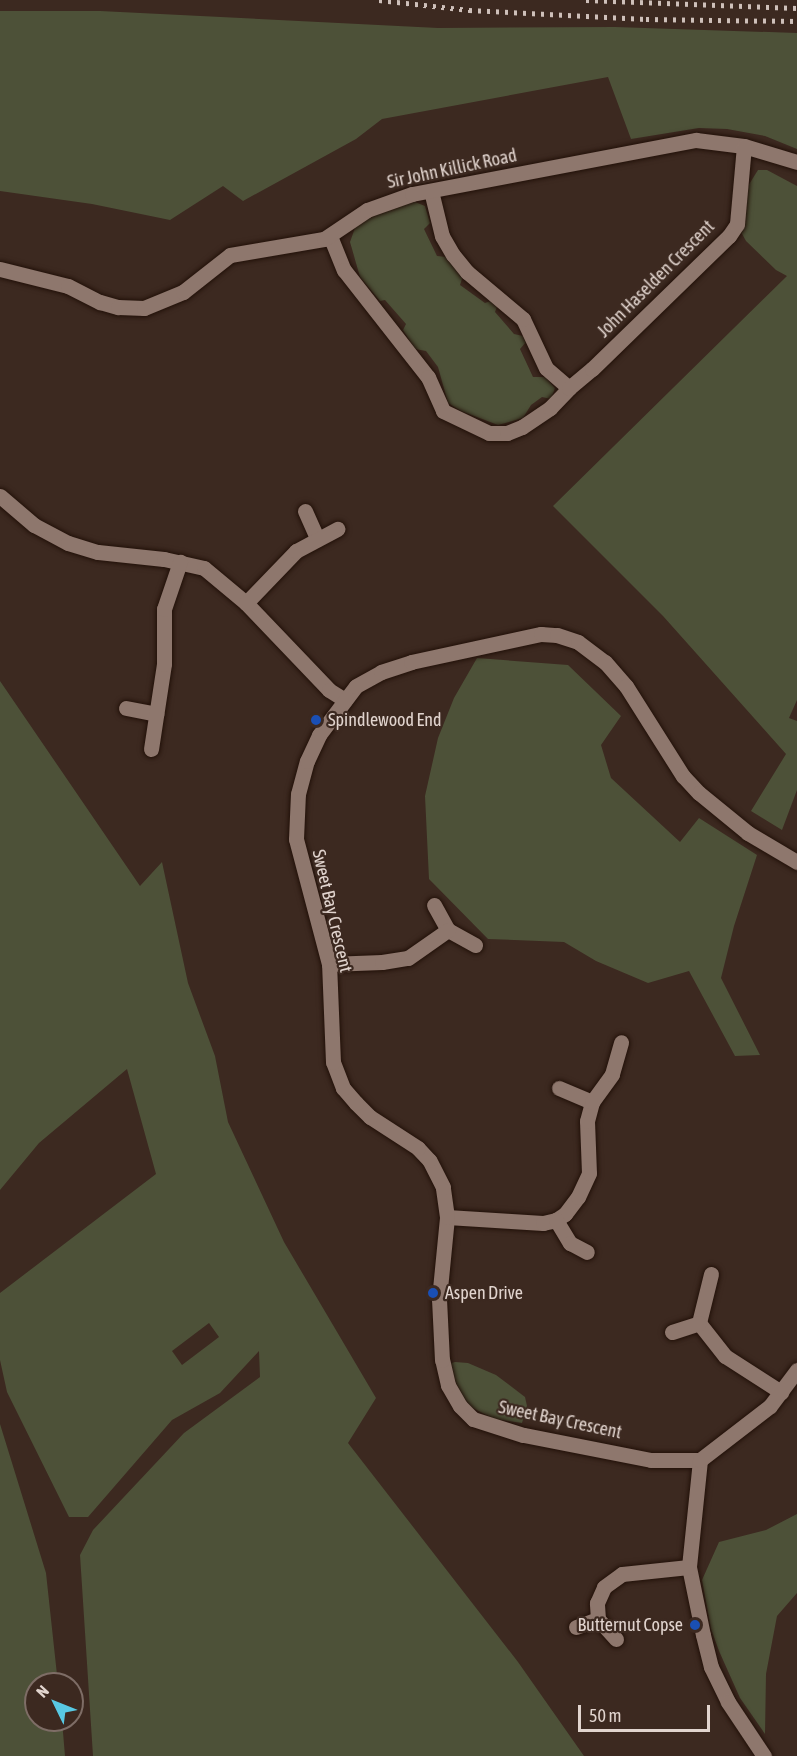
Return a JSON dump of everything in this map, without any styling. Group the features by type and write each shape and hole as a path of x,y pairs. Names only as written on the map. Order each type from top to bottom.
{"street":[{"name":"Sir John Killick Road","path":"0,269 68,286 100,302 118,307 144,308 183,292 230,255 330,236 367,210 412,194 696,140 744,146 797,162"},
{"name":"John Haselden Crescent","path":"330,236 344,270 428,377 443,411 475,429 489,433 507,433 536,419 560,399 729,236 737,224 744,146"},
{"path":"431,191 442,236 453,255 467,272 523,319 546,368 569,388"},
{"path":"0,496 34,525 68,543 98,552 180,562 210,572 246,603 329,690 345,700"},
{"path":"305,511 317,538"},
{"path":"246,603 296,551 337,529"},
{"path":"152,749 164,664 164,609 180,562"},
{"name":"Sweet Bay Crescent","path":"700,1460 651,1460 523,1436 473,1419 460,1406 448,1385 442,1360 439,1299 447,1217 443,1186 429,1160 402,1136 370,1117 343,1088 333,1062 329,964 296,839 295,817 307,761 319,735 357,686 381,672 411,662 541,634 557,635 578,642 605,662 632,695 683,776 699,793 748,833 797,862"},
{"path":"126,708 156,714"},
{"path":"434,905 448,930 475,945"},
{"path":"329,964 382,962 408,958 448,930"},
{"path":"447,1217 543,1223 556,1220 565,1214 578,1197 589,1173 587,1121 592,1102 612,1074 621,1042"},
{"path":"559,1088 592,1102"},
{"path":"556,1220 570,1243 587,1252"},
{"path":"699,1323 711,1274"},
{"path":"699,1323 725,1356 781,1392"},
{"path":"672,1332 699,1323"},
{"path":"764,1756 728,1702 711,1667 689,1567 700,1460 770,1406 797,1370"},
{"path":"616,1639 598,1619 597,1603 604,1587 614,1578 629,1573 689,1567"},
{"path":"576,1627 598,1619"}],"green space":[{"path":"0,11 100,11 438,28 615,27 797,33 797,149 765,136 727,129 699,128 631,139 608,77 382,119 356,139 243,201 223,186 170,220 92,204 0,191"},
{"path":"758,170 767,170 797,186 797,700 789,718 797,721 797,790 782,830 751,811 786,754 663,616 553,506 787,276 776,270 746,241 741,232 746,214 748,186"},
{"path":"410,200 425,206 430,223 424,229 437,256 447,257 463,276 460,285 485,303 493,300 498,304 495,312 514,334 523,336 526,342 520,349 533,377 545,377 555,388 551,399 542,397 531,405 523,418 498,425 461,411 448,403 438,367 426,351 415,349 403,330 406,324 385,300 380,301 360,277 350,242 356,225 367,216"},
{"path":"477,658 568,665 621,716 601,745 611,778 680,842 699,818 757,855 734,926 721,978 760,1055 735,1056 689,971 648,983 596,961 564,942 488,939 429,879 425,796 438,738 454,698"},
{"path":"0,681 140,886 162,862 188,983 215,1056 228,1122 284,1242 376,1398 348,1443 518,1662 584,1756 93,1756 80,1555 93,1530 184,1433 260,1377 259,1351 220,1393 172,1420 88,1517 69,1517 7,1392 0,1360 0,1293 156,1174 127,1069 39,1143 0,1190","holes":["209,1323 219,1337 182,1365 172,1351"]},
{"path":"468,1363 496,1375 525,1397 527,1406 522,1423 494,1419 469,1406 456,1387 448,1364"},
{"path":"0,1424 46,1573 57,1672 24,1672 24,1732 63,1732 65,1756 0,1756"},
{"path":"797,1514 797,1593 777,1616 766,1674 765,1734 740,1698 719,1651 711,1629 702,1580 719,1542 766,1530"}],"railway":[{"path":"379,0 469,10 646,19 797,21"},
{"path":"586,0 797,8"}],"place":[{"name":"Spindlewood End","path":"316,720"},
{"name":"Aspen Drive","path":"433,1293"},
{"name":"Butternut Copse","path":"695,1625"}]}
